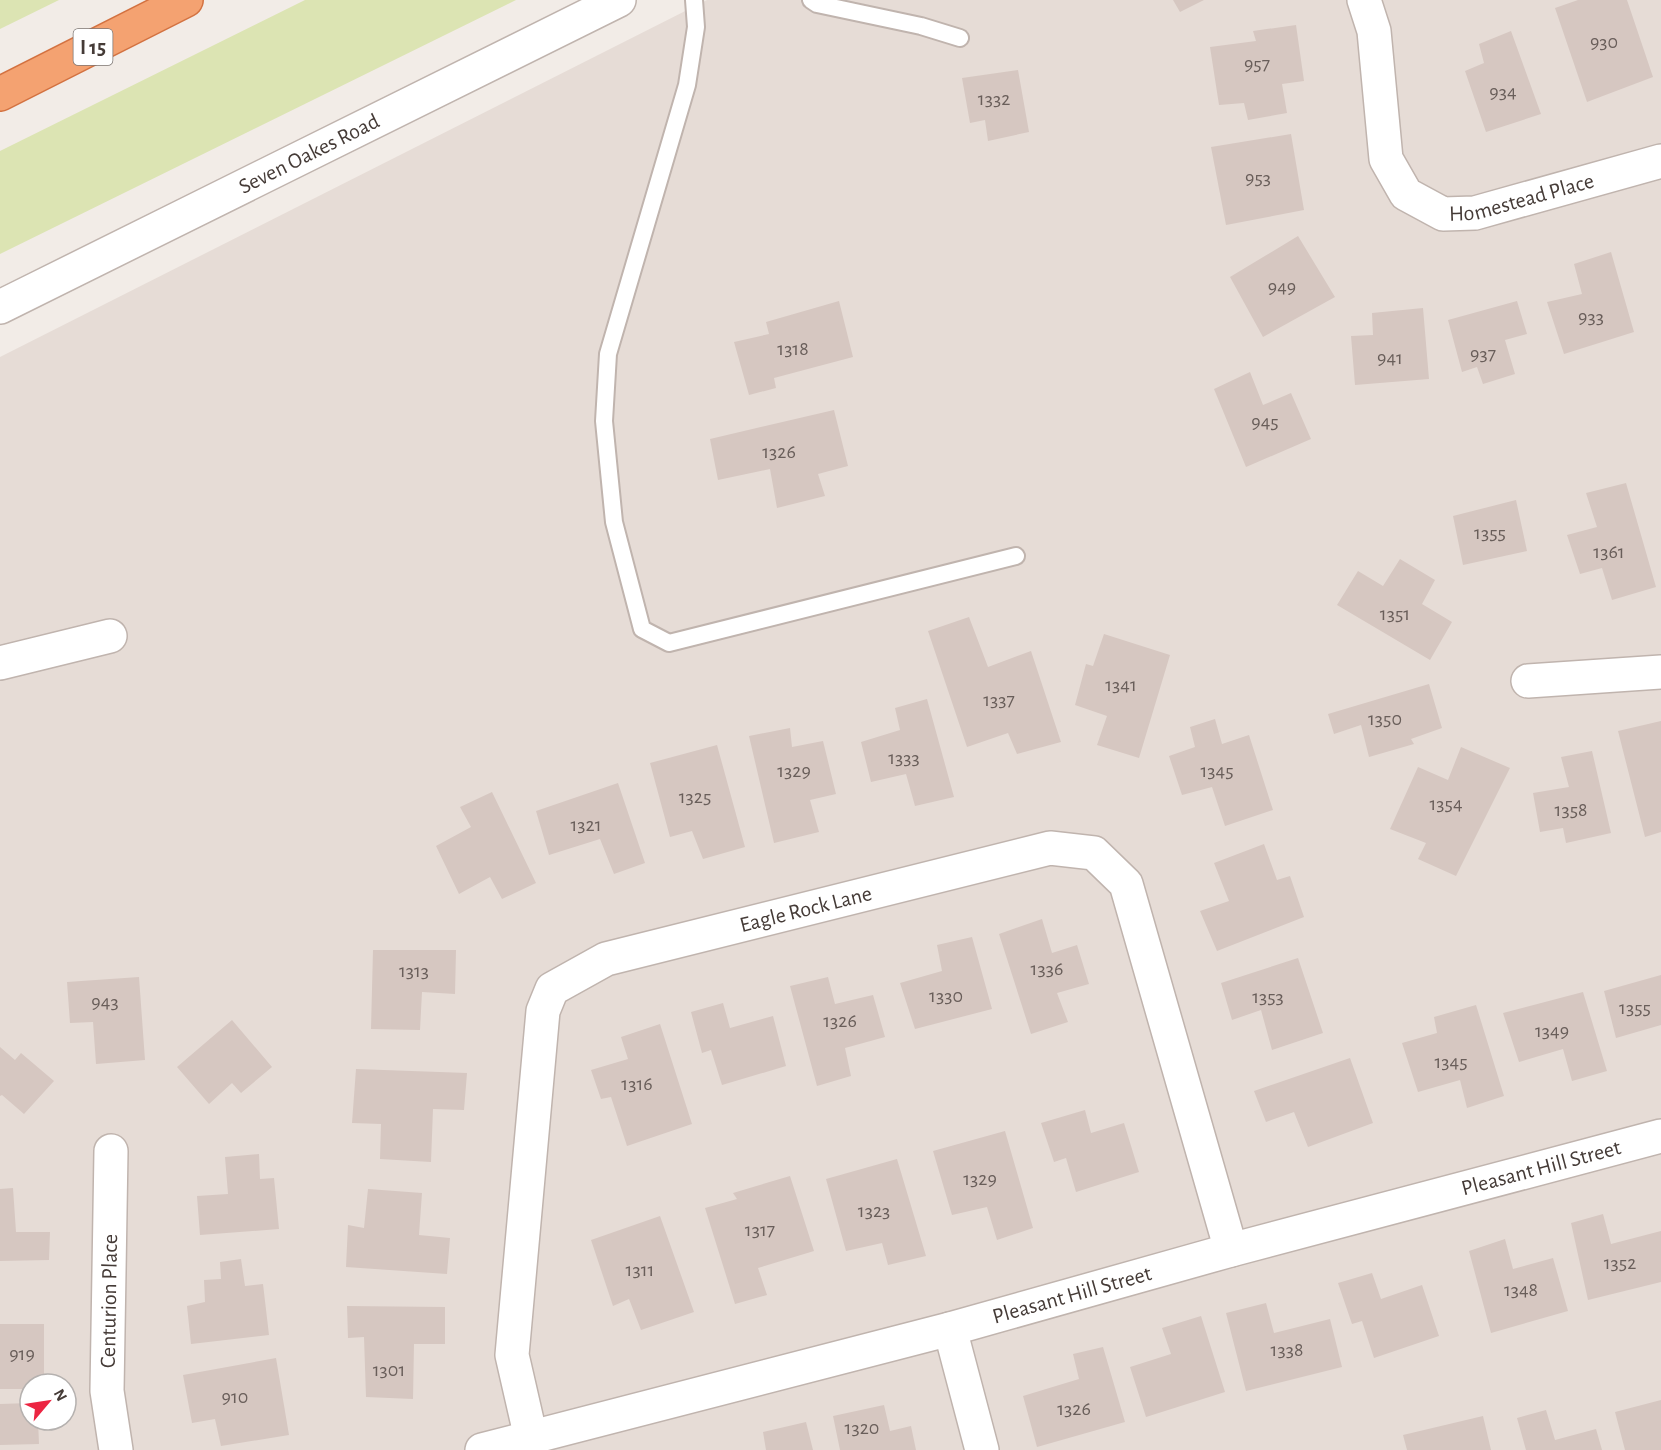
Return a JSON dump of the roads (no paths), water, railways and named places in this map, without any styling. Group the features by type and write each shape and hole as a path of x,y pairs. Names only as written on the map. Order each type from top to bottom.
{"highway":[{"name":"I 15","path":"0,94 186,0"}],"street":[{"name":"Seven Oakes Road","path":"0,307 619,0"},
{"name":"Homestead Place","path":"1364,0 1374,31 1386,159 1406,194 1443,213 1475,213 1661,161"},
{"path":"0,663 110,636"},
{"path":"1528,681 1661,672"},
{"name":"Eagle Rock Lane","path":"531,1438 512,1355 543,1011 552,989 606,959 1050,848 1094,853 1126,884 1231,1251"},
{"name":"Pleasant Hill Street","path":"482,1450 950,1329 1661,1136"},
{"name":"Centurion Place","path":"111,1151 107,1391 116,1450"},
{"path":"950,1329 982,1450"}],"lane":[{"path":"694,0 696,27 687,85 608,354 604,421 614,522 642,629 669,643 1016,556"},
{"path":"811,0 817,4 921,26 960,38"}]}
